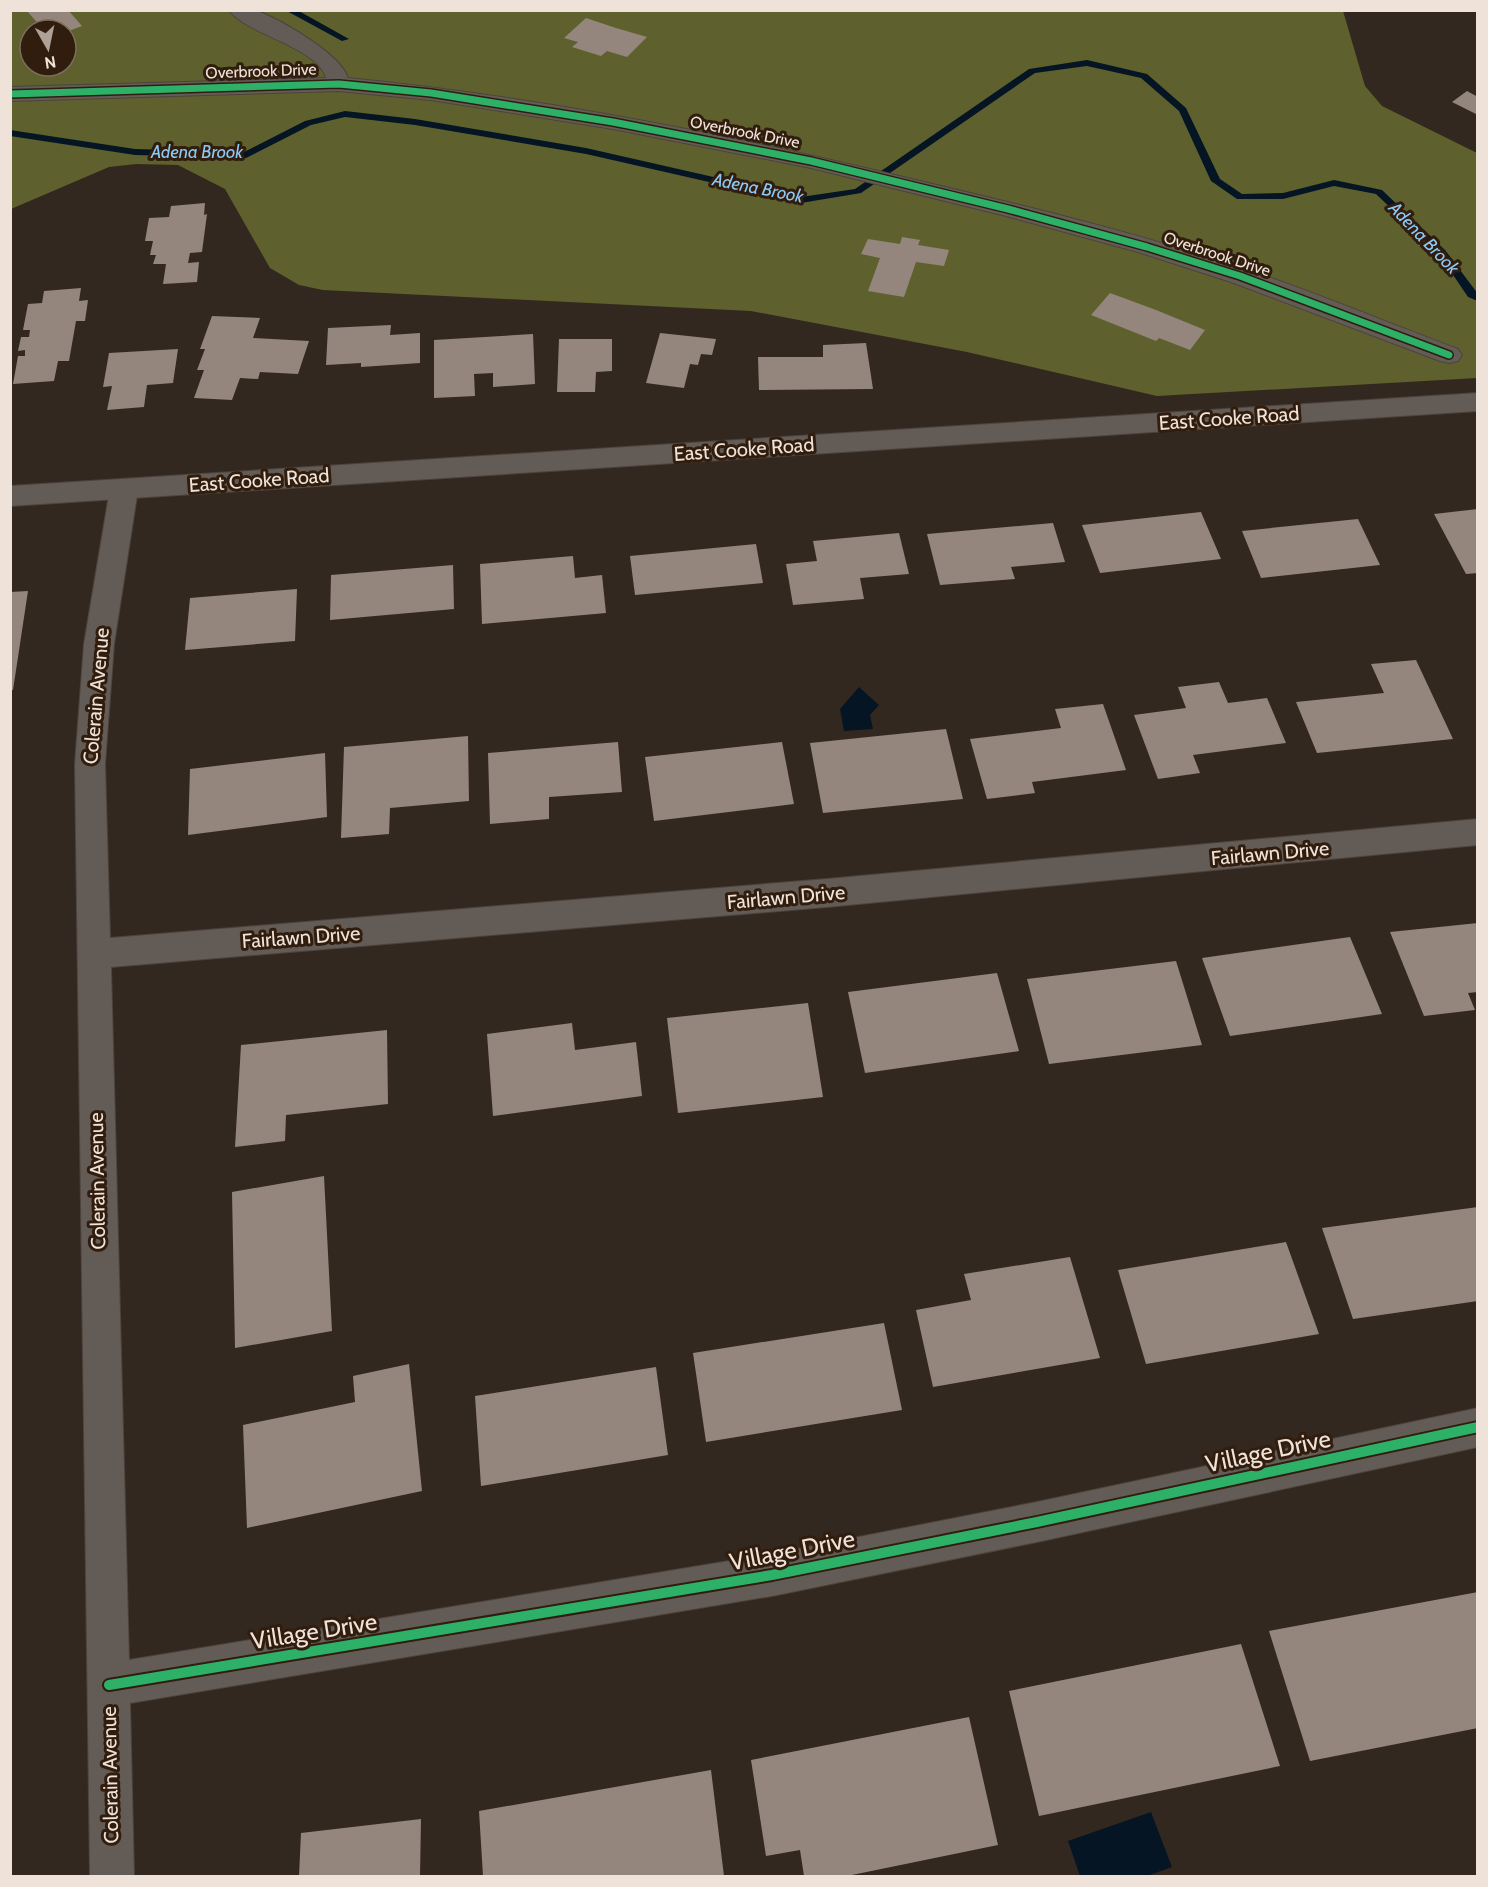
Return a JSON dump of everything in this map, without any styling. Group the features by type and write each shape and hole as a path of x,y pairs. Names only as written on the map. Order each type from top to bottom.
{"street":[{"path":"239,10 312,50 335,70 339,84"},
{"name":"Overbrook Drive","path":"10,94 339,84 431,93 613,122 812,161 1083,229 1240,276 1449,356"},
{"name":"East Cooke Road","path":"10,496 1478,402"},
{"name":"Colerain Avenue","path":"112,1876 90,764 99,644 124,489"},
{"name":"Fairlawn Drive","path":"93,954 815,894 1478,832"},
{"name":"Village Drive","path":"109,1685 262,1658 520,1620 776,1574 1478,1427"}],"green space":[{"path":"11,11 1343,11 1365,86 1382,106 1477,153 1477,378 1157,396 967,352 751,311 323,290 299,285 270,268 225,189 178,165 136,164 109,167 11,209"}],"water":[{"path":"859,687 879,705 870,715 873,729 844,731 840,709"},
{"path":"1151,1812 1172,1867 1147,1876 1080,1876 1068,1841"}],"building":[{"path":"26,10 68,10 75,18 33,18"},
{"path":"586,18 647,37 627,57 607,51 601,56 572,47 578,42 564,38"},
{"path":"1467,91 1478,97 1478,115 1452,102"},
{"path":"205,203 204,215 207,214 202,252 190,253 188,263 199,262 197,282 163,284 166,264 153,264 156,255 150,255 153,241 145,241 149,218 169,217 171,206"},
{"path":"902,237 920,240 918,245 949,250 944,266 916,262 904,297 868,291 880,258 861,254 868,239 900,244"},
{"path":"81,288 79,301 88,300 85,321 76,321 69,361 58,361 54,381 13,384 18,356 25,356 25,350 18,351 21,337 29,337 30,330 23,330 28,304 42,303 44,291"},
{"path":"1110,293 1205,330 1190,350 1159,338 1156,341 1091,315"},
{"path":"212,316 260,318 253,338 309,341 298,374 260,372 258,379 240,378 232,400 194,398 204,370 197,370 205,349 200,349"},
{"path":"391,325 390,335 420,333 420,363 361,367 361,363 326,365 328,328"},
{"path":"660,333 716,339 712,355 701,354 698,365 690,364 684,388 646,383"},
{"path":"533,334 535,384 493,387 493,373 474,374 475,396 434,398 434,340"},
{"path":"559,339 612,339 612,371 596,372 595,392 557,392"},
{"path":"866,343 873,389 759,390 758,357 823,357 823,345"},
{"path":"178,349 173,383 147,385 144,407 107,410 112,386 103,387 109,353"},
{"path":"1478,509 1478,573 1466,574 1434,514"},
{"path":"1201,512 1221,559 1100,573 1082,525"},
{"path":"1358,519 1380,565 1261,578 1242,531"},
{"path":"1053,523 1065,562 1011,567 1015,579 940,585 927,534"},
{"path":"899,533 909,574 860,578 864,599 793,605 786,564 817,561 813,541"},
{"path":"756,544 763,583 635,595 630,556"},
{"path":"573,556 575,578 602,575 606,613 482,624 480,564"},
{"path":"453,565 454,609 330,620 331,575"},
{"path":"297,589 295,641 185,650 190,598"},
{"path":"28,591 13,690 10,690 10,592"},
{"path":"1416,660 1453,739 1317,753 1296,702 1384,693 1371,664"},
{"path":"1219,682 1228,703 1267,698 1286,743 1193,755 1200,773 1158,779 1134,715 1186,708 1178,687"},
{"path":"1103,704 1126,770 1032,782 1035,793 987,799 970,739 1061,728 1055,709"},
{"path":"946,729 963,799 823,813 810,743"},
{"path":"468,736 469,801 390,808 389,834 341,838 344,747"},
{"path":"618,742 622,792 549,797 549,819 490,824 488,753"},
{"path":"782,742 794,804 654,821 645,757"},
{"path":"325,753 327,817 188,835 190,769"},
{"path":"1478,923 1478,992 1468,993 1475,1010 1424,1016 1390,932"},
{"path":"1350,937 1382,1014 1230,1036 1202,958"},
{"path":"1176,961 1202,1045 1049,1064 1027,979"},
{"path":"997,973 1019,1051 865,1073 848,992"},
{"path":"808,1003 823,1097 678,1113 667,1018"},
{"path":"572,1023 575,1050 636,1042 642,1096 493,1116 487,1034"},
{"path":"387,1030 388,1104 286,1115 285,1141 235,1147 241,1045"},
{"path":"324,1176 332,1331 235,1348 232,1192"},
{"path":"1478,1207 1478,1301 1353,1319 1322,1228"},
{"path":"1286,1242 1319,1334 1146,1364 1118,1270"},
{"path":"1070,1257 1100,1358 933,1387 916,1310 971,1300 964,1274"},
{"path":"884,1323 902,1410 706,1442 693,1353"},
{"path":"409,1364 422,1491 247,1528 243,1425 355,1402 353,1376"},
{"path":"656,1367 668,1455 481,1486 475,1396"},
{"path":"1478,1592 1478,1728 1310,1761 1269,1631"},
{"path":"1241,1644 1280,1766 1039,1816 1009,1691"},
{"path":"969,1717 998,1845 847,1876 804,1876 800,1850 766,1856 751,1760"},
{"path":"711,1770 724,1876 483,1876 479,1811"},
{"path":"421,1819 420,1876 299,1876 301,1833"}],"waterway":[{"path":"289,10 345,39"},
{"name":"Adena Brook","path":"10,133 135,152 246,155 308,123 345,114 415,122 586,151 801,200 858,191 1032,71 1087,63 1144,76 1183,110 1216,181 1240,197 1283,196 1334,183 1379,192 1442,252 1472,295 1478,298"}],"cycle path":[{"path":"10,94 339,84 431,93 613,122 811,161 1008,209 1147,247 1240,276 1449,355"},
{"path":"109,1685 772,1575 1037,1522 1478,1427"}]}
